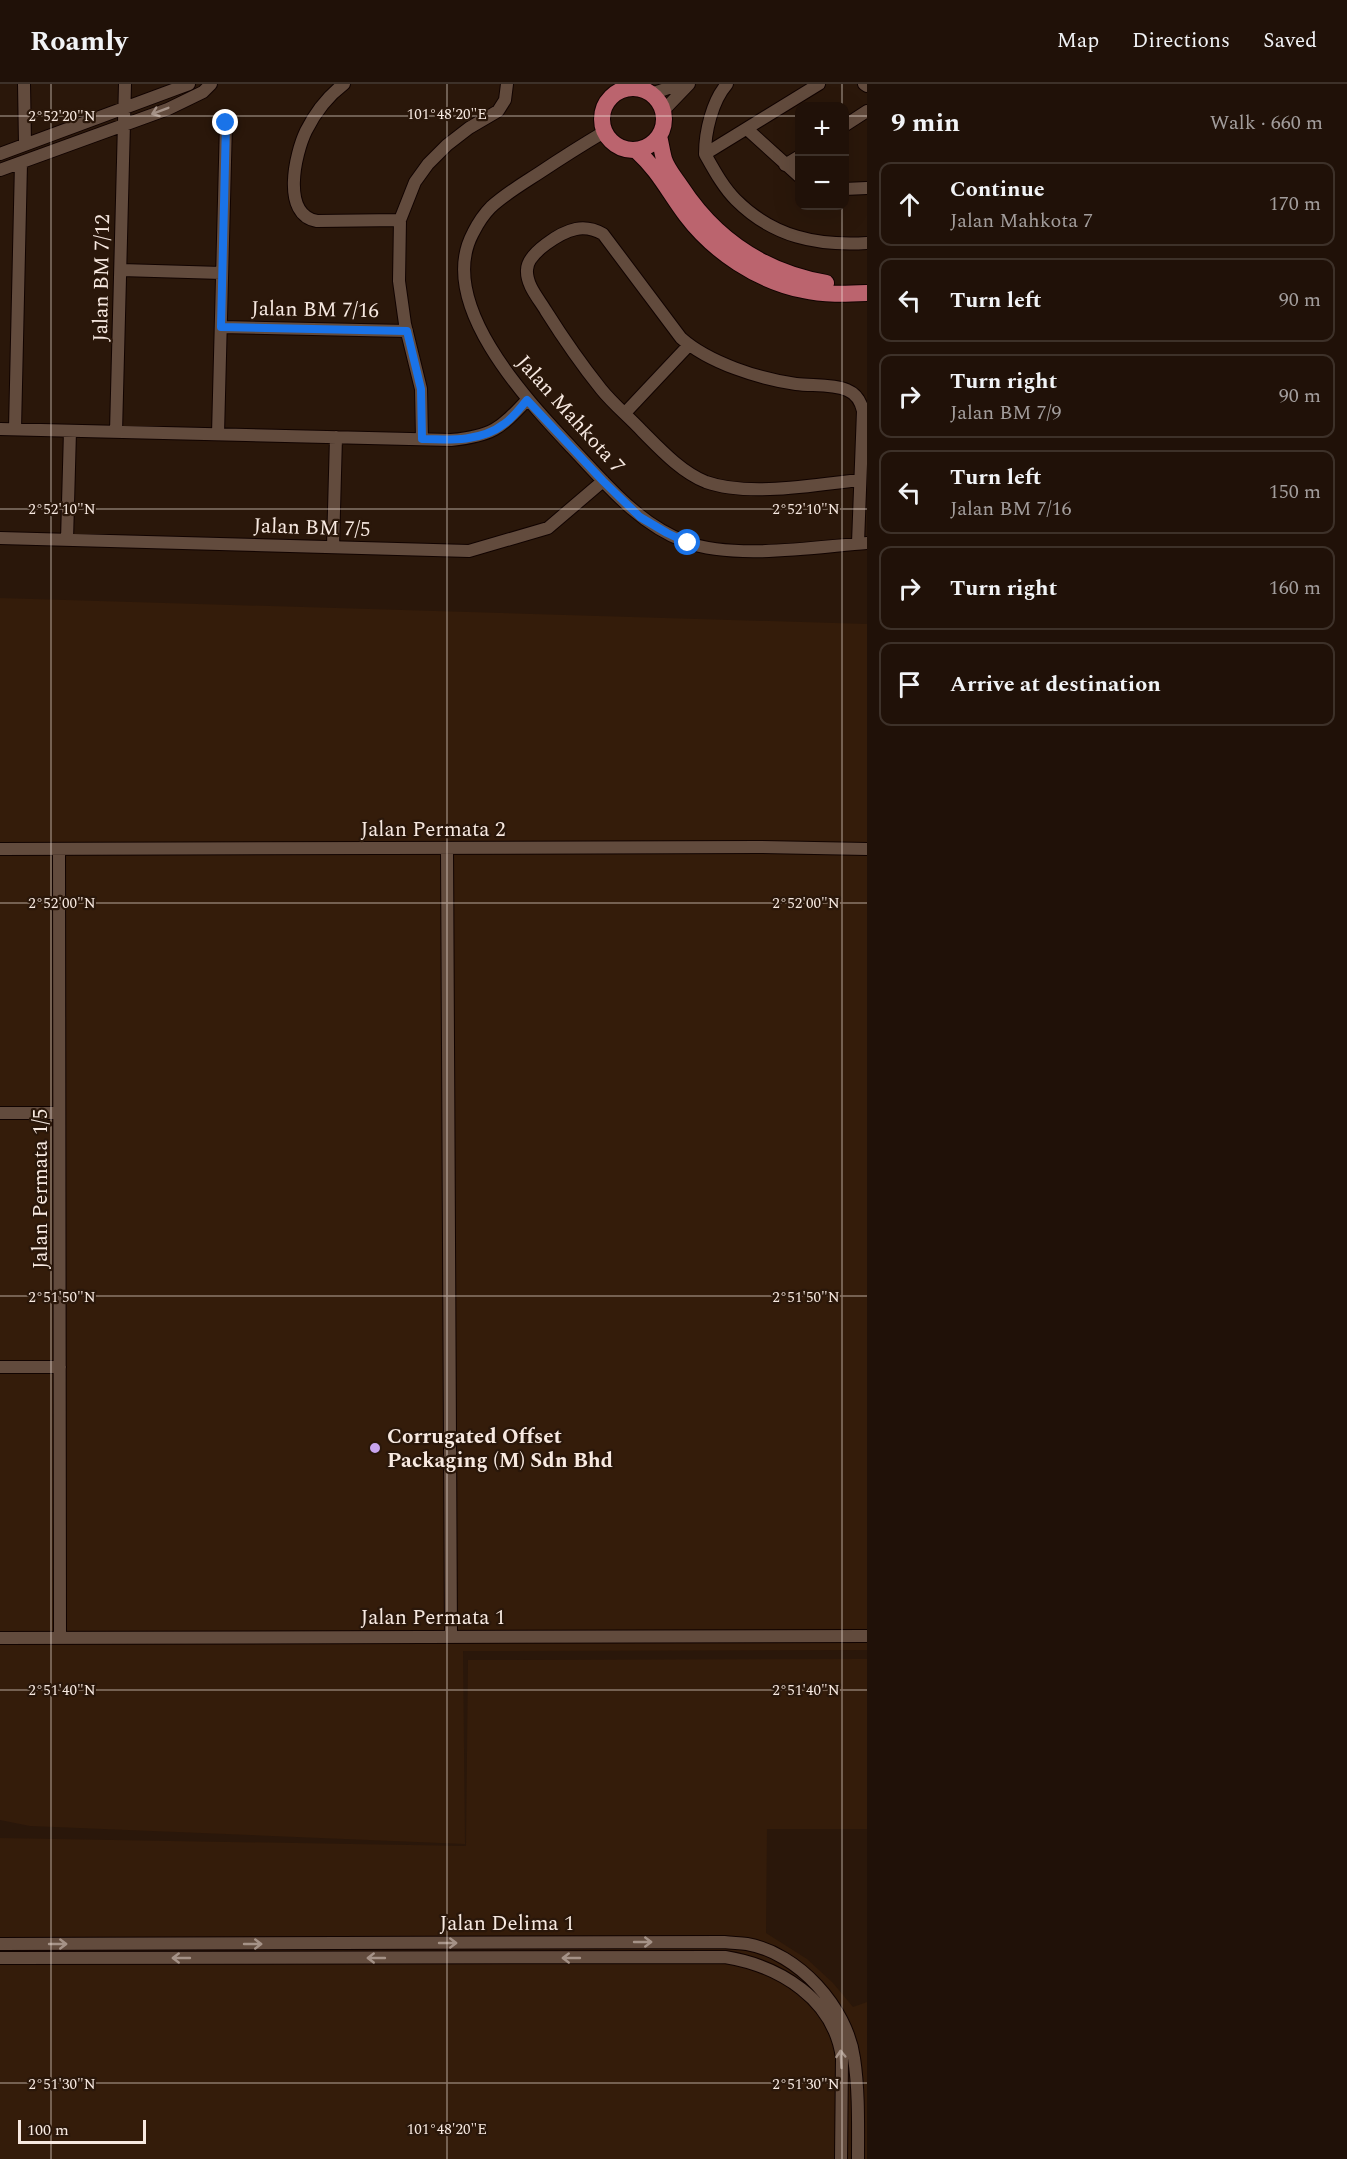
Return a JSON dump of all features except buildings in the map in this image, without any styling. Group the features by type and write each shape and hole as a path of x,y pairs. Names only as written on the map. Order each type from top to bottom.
{"main road":[{"path":"628,86 645,90 651,94 659,101 663,111 663,128 659,136 645,148 636,150 626,150 617,146 604,132 602,115 605,92 622,90 628,86"},
{"path":"659,136 664,160 686,195 717,232 745,253 785,273 810,280 828,283 867,282"},
{"path":"636,150 655,168 687,216 700,231 740,264 770,280 804,291 829,294 867,293"}],"street":[{"path":"24,84 25,144"},
{"name":"Jalan BM 7/12","path":"117,432 125,84"},
{"path":"0,154 189,84"},
{"path":"0,170 168,109 200,93 211,84"},
{"path":"345,84 329,98 305,133 294,182 297,207 301,214 309,220 400,220"},
{"path":"422,439 421,389 407,331 399,281 400,220 415,182 428,164 469,128 498,111 505,100 507,84"},
{"path":"651,94 680,84"},
{"path":"663,111 689,84"},
{"path":"727,84 717,100 706,134 705,154 736,200 768,225 796,237 822,243 867,243"},
{"path":"705,154 819,84"},
{"path":"849,123 867,111"},
{"path":"218,434 226,123"},
{"path":"747,129 795,173"},
{"name":"Jalan Mahkota 7","path":"604,132 506,194 488,209 472,235 464,268 466,291 494,355 527,400 603,481 640,517 667,533 688,543 740,550 803,549 863,543"},
{"path":"785,165 795,159"},
{"path":"15,429 21,163"},
{"path":"849,189 867,188"},
{"path":"859,480 765,489 706,482 692,474 658,448 602,390 564,340 530,284 527,266 533,255 569,231 587,228 603,234 681,338 689,345 744,371 795,384 845,389 855,395 863,411 859,480 863,543"},
{"path":"121,270 222,273"},
{"name":"Jalan BM 7/16","path":"221,327 407,331"},
{"path":"625,413 689,345"},
{"path":"0,429 451,440 488,434 504,425 527,400"},
{"path":"67,540 70,430"},
{"path":"333,547 336,437"},
{"name":"Jalan BM 7/5","path":"0,538 470,551 548,528 603,481"},
{"name":"Jalan Permata 2","path":"0,849 759,847 867,849"},
{"path":"447,848 451,1637"},
{"name":"Jalan Permata 1/5","path":"59,849 60,1638"},
{"path":"0,1113 60,1113"},
{"path":"0,1367 60,1367"},
{"name":"Jalan Permata 1","path":"0,1638 867,1636"},
{"name":"Jalan Delima 1","path":"0,1944 724,1942 748,1944 767,1951 804,1973 826,1995 840,2016 854,2057 858,2159"},
{"name":"Jalan Delima 1","path":"0,1958 725,1957 749,1961 776,1971 794,1982 822,2011 833,2027 840,2044 842,2058 841,2159"},
{"path":"841,2122 858,2122"}],"shaded area":[{"path":"0,598 867,624 867,1650 463,1651 465,1844 30,1826 0,1820"},
{"path":"867,1659 867,1829 767,1829 766,1933 807,1959 833,1983 853,2007 867,2002 867,2159 0,2159 0,1838 466,1846 468,1660"}],"place":[{"name":"Corrugated Offset Packaging (M) Sdn Bhd","path":"375,1448"}],"route":[{"path":"226,123 221,327 407,331 421,389 422,439 451,440 488,434 504,425 527,400 640,517 688,543"}]}
